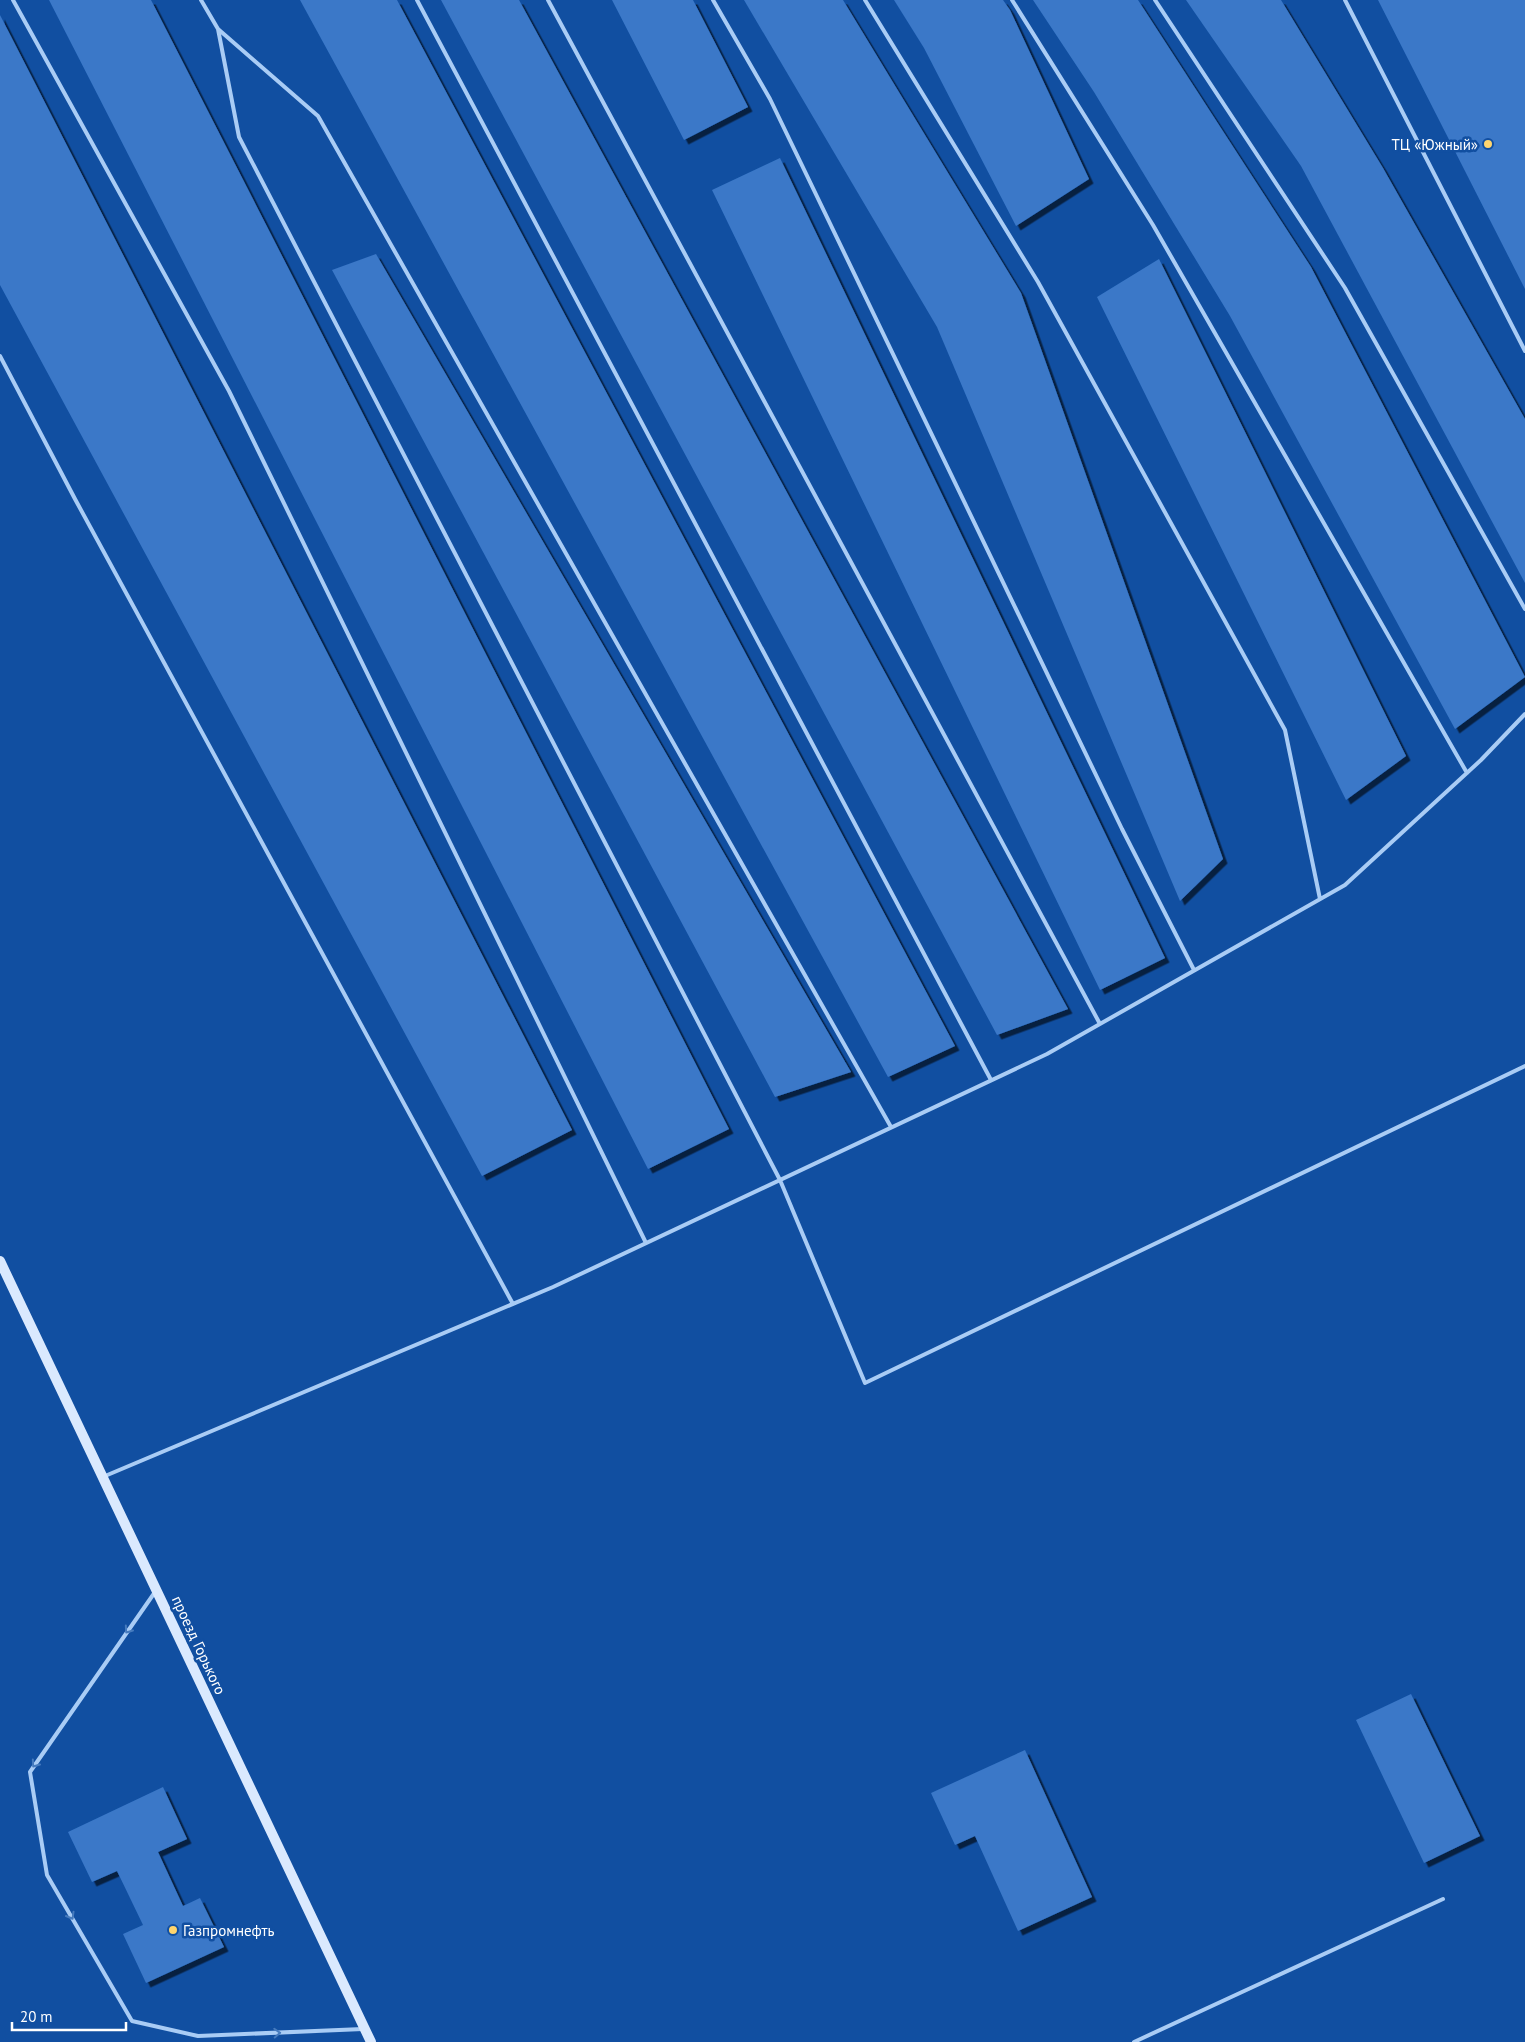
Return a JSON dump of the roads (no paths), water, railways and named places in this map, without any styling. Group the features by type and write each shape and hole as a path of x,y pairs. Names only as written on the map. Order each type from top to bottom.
{"main road":[{"name":"проезд Горького","path":"0,1261 371,2042"}],"lane":[{"path":"13,0 229,391 646,1243"},
{"path":"201,0 218,29 318,116 891,1128"},
{"path":"417,0 991,1080"},
{"path":"548,0 1100,1024"},
{"path":"713,0 770,99 1122,829 1194,970"},
{"path":"865,0 1038,282 1285,730 1320,899"},
{"path":"1012,0 1154,225 1467,774"},
{"path":"1155,0 1345,288 1525,609"},
{"path":"1345,0 1525,351"},
{"path":"218,29 239,137 780,1180 865,1383 1525,1066"},
{"path":"0,356 513,1304"},
{"path":"103,1477 513,1304 1047,1054 1345,885 1467,774 1525,714"},
{"path":"156,1590 30,1772 47,1875 132,2021 198,2036 364,2028"},
{"path":"1134,2042 1443,1899"}],"place":[{"name":"ТЦ «Южный»","path":"1488,144"},
{"name":"Газпромнефть","path":"173,1930"}]}
